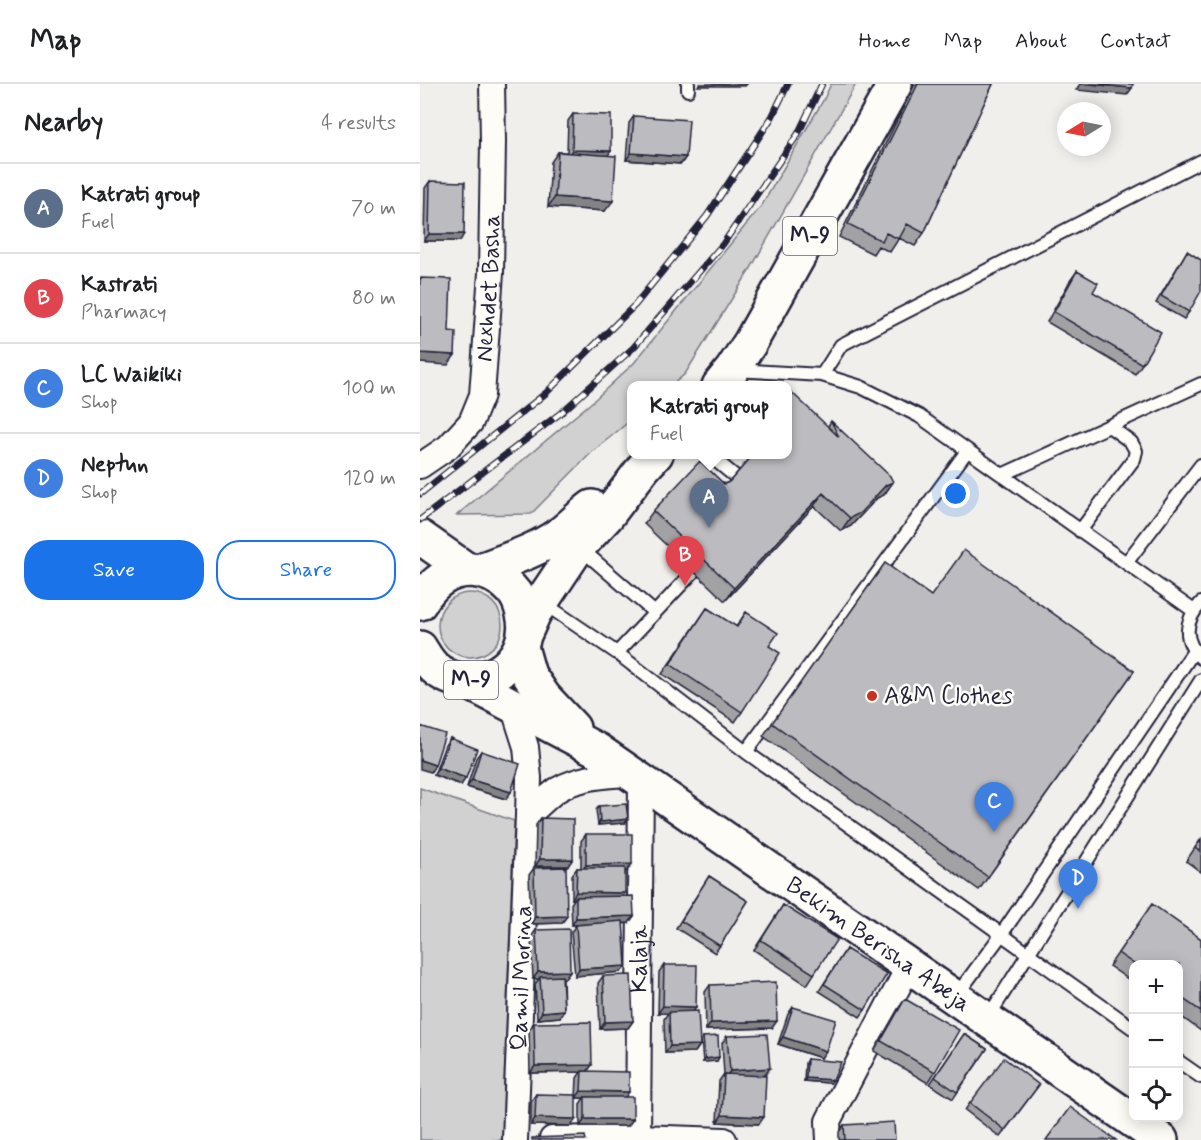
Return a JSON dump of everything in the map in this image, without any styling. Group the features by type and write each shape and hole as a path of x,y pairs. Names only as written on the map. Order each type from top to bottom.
{"main road":[{"name":"M-9","path":"726,378 767,313 895,84"},
{"name":"M-9","path":"420,689 461,680 478,680 504,669 513,659 541,601 578,547 607,516 650,461"},
{"name":"M-9","path":"420,603 426,592 437,581 450,574 519,556 559,534 650,461"},
{"name":"Bekim Berisha Abeja","path":"420,537 472,570 492,575 504,582 514,592 525,619 523,640 529,675 564,719 597,750"},
{"name":"M-9","path":"420,648 438,670 461,680"},
{"name":"Bekim Berisha Abeja","path":"461,680 597,750 1161,1140"}],"street":[{"name":"Nexhdet Basha","path":"420,466 448,447 471,422 482,395 491,273 492,84"},
{"name":"Qamil Morina","path":"513,706 526,747 529,778 515,1140"},
{"path":"528,815 559,789 576,782 611,775 636,777"},
{"name":"Kalaja","path":"636,777 638,1137"},
{"path":"829,1140 828,1120 909,966"},
{"path":"515,1140 638,1137 724,1140"}],"lane":[{"path":"822,375 841,345 1201,161"},
{"path":"726,378 822,375 861,387 919,416 1126,563 1197,607 1189,620 1187,631 1189,642 1197,655 955,998"},
{"path":"1002,475 1201,384"},
{"path":"1080,531 1134,459 1136,451 1131,442 1108,426"},
{"path":"746,752 967,451"},
{"path":"714,459 736,477"},
{"path":"1126,563 1201,465"},
{"path":"578,547 655,613"},
{"path":"617,653 694,571"},
{"path":"541,601 617,653 746,752 1129,1025"},
{"path":"987,1020 1201,680"},
{"path":"1183,1064 1201,1077"}],"shaded area":[{"path":"831,84 856,84 751,268 685,374 677,381 627,381 627,423 591,453 531,514 457,515 592,402 634,363 762,205"},
{"path":"470,593 482,595 493,602 500,613 502,625 500,637 493,648 482,655 470,657 458,655 447,648 440,637 438,625 440,613 447,602 458,595"},
{"path":"420,788 514,821 502,1140 420,1140"}],"building":[{"path":"918,84 993,84 924,233 907,224 899,239 886,233 882,241 848,224"},
{"path":"1090,84 1133,84 1132,88"},
{"path":"573,114 611,115 611,151 572,150"},
{"path":"634,116 689,120 686,157 631,153"},
{"path":"558,152 616,156 613,201 555,197"},
{"path":"430,181 465,182 464,234 429,234"},
{"path":"1187,251 1201,260 1201,291 1189,312 1161,296"},
{"path":"1077,271 1098,283 1093,292 1161,332 1142,364 1054,312"},
{"path":"420,278 451,279 449,331 456,332 455,355 420,353"},
{"path":"792,393 839,437 831,421 890,476 893,482 886,485 860,513 850,518 823,493 734,588 653,511 700,461 724,484 729,482 750,459 792,459"},
{"path":"964,550 1134,671 988,877 772,723 885,563 931,596"},
{"path":"707,608 737,627 746,612 778,633 769,646 780,653 742,712 670,664"},
{"path":"420,726 445,734 435,765 420,760"},
{"path":"450,738 477,749 466,778 438,768"},
{"path":"481,751 520,764 511,792 472,780"},
{"path":"626,804 628,819 600,822 599,806"},
{"path":"541,818 573,819 573,859 540,859"},
{"path":"586,834 632,834 632,864 586,865"},
{"path":"1201,840 1201,852 1195,848"},
{"path":"566,867 567,916 535,917 534,868"},
{"path":"577,868 625,868 625,893 576,892"},
{"path":"709,876 748,901 720,946 681,921"},
{"path":"633,896 634,916 576,918 576,897"},
{"path":"1152,904 1201,939 1201,1011 1183,999 1183,960 1129,961 1118,953"},
{"path":"783,905 837,939 814,974 761,940"},
{"path":"623,921 626,966 579,969 576,925"},
{"path":"569,929 570,971 538,972 536,930"},
{"path":"846,949 887,974 865,1010 824,984"},
{"path":"664,965 697,965 696,1007 663,1006"},
{"path":"631,975 633,1021 605,1022 603,976"},
{"path":"562,976 564,1010 542,1012 540,977"},
{"path":"776,982 777,1021 711,1023 710,985"},
{"path":"905,999 959,1030 935,1072 881,1041"},
{"path":"793,1007 836,1020 826,1051 783,1037"},
{"path":"698,1011 700,1045 670,1046 669,1012"},
{"path":"591,1022 592,1065 535,1066 534,1023"},
{"path":"767,1034 770,1068 730,1071 727,1036"},
{"path":"964,1034 987,1049 957,1092 935,1077"},
{"path":"718,1036 719,1057 705,1059 703,1037"},
{"path":"1004,1058 1039,1085 1005,1130 970,1103"},
{"path":"807,1059 841,1062 833,1080 806,1078"},
{"path":"582,1071 629,1072 629,1092 581,1091"},
{"path":"724,1074 766,1076 764,1117 722,1115"},
{"path":"536,1094 576,1095 576,1119 535,1118"},
{"path":"585,1097 633,1097 633,1119 585,1119"},
{"path":"1070,1107 1116,1140 1046,1140"},
{"path":"894,1122 895,1140 845,1140 844,1125"},
{"path":"585,1136 586,1140 532,1140 532,1138"}],"railway":[{"path":"420,494 546,393 635,305 707,216 772,117 788,84"},
{"path":"420,520 562,412 633,348 723,244 798,134 822,84"}],"place":[{"name":"Katrati group","path":"709,528"},
{"name":"Kastrati","path":"685,586"},
{"name":"A&M Clothes","path":"872,696"},
{"name":"LC Waikiki","path":"994,832"},
{"name":"Neptun","path":"1078,909"}]}
